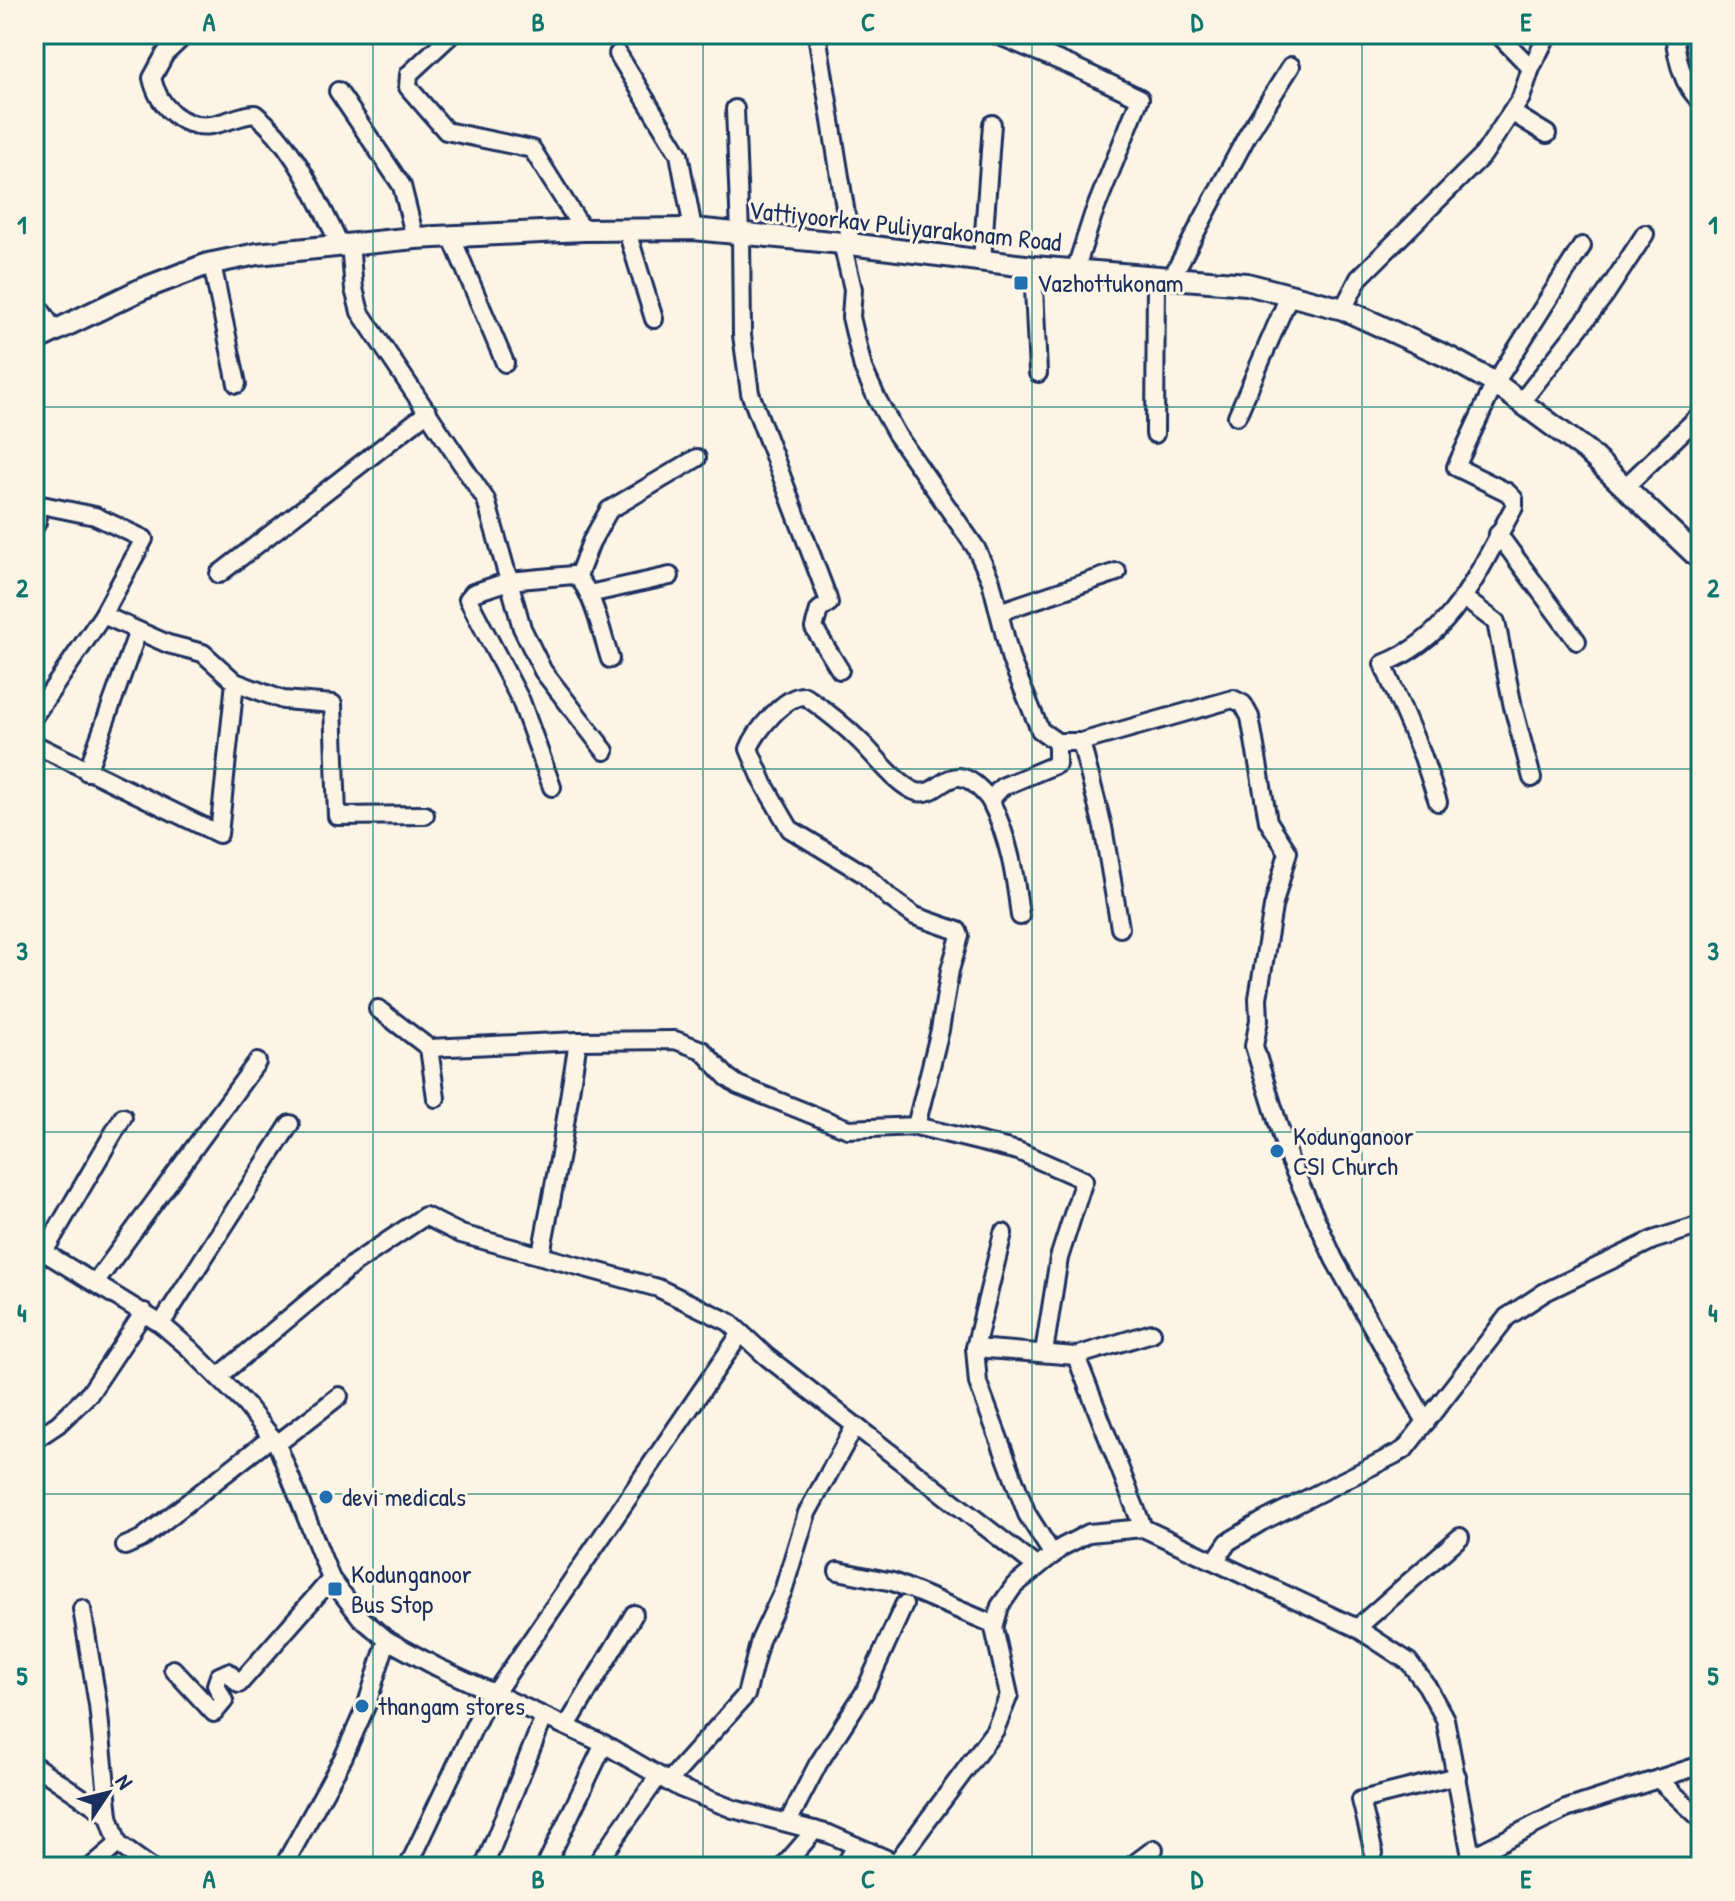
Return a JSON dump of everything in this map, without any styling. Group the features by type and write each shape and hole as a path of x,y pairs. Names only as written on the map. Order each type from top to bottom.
{"main road":[{"name":"Vattiyoorkav Puliyarakonam Road","path":"34,341 142,289 212,264 257,254 451,236 626,228 693,229 1033,267 1247,284 1343,309 1448,357 1495,383 1587,451 1701,560"}],"street":[{"path":"186,34 165,54 152,78 162,103 171,113 193,125 213,125 255,114 294,157 345,244 360,312 486,500 522,628 543,671 605,751"},
{"path":"452,34 409,74 408,87 446,131 532,149 583,230"},
{"path":"817,34 853,289 851,317 863,368 897,435 976,548 991,581 1011,660 1040,730 1057,742 1081,742 1233,699 1243,704 1250,717 1268,821 1288,852 1273,907 1258,998 1259,1020 1254,1046 1289,1159 1334,1259 1426,1422"},
{"path":"995,34 1140,98 1093,215 1075,271"},
{"path":"1498,34 1531,68"},
{"path":"1343,309 1359,278 1483,155 1521,98 1531,68 1548,34"},
{"path":"1674,34 1683,75 1691,94 1701,101"},
{"path":"618,54 679,154 693,229"},
{"path":"1155,434 1164,277 1291,66"},
{"path":"338,91 402,186 415,238"},
{"path":"735,109 742,335 750,393 829,603 819,610 814,628 840,670"},
{"path":"1511,112 1547,134"},
{"path":"982,260 992,124"},
{"path":"626,228 654,319"},
{"path":"1522,401 1605,295 1645,234"},
{"path":"451,236 505,363"},
{"path":"1438,802 1423,757 1383,664 1404,656 1427,639 1465,599 1514,507 1514,499 1507,492 1456,467 1495,383 1582,246"},
{"path":"212,264 237,384"},
{"path":"1033,267 1038,373"},
{"path":"1237,416 1289,296"},
{"path":"34,300 54,330"},
{"path":"219,574 428,412"},
{"path":"1625,487 1701,414"},
{"path":"578,576 591,542 609,510 697,458"},
{"path":"34,528 37,522 36,503 95,516 144,539 103,615 34,716"},
{"path":"1498,534 1577,641"},
{"path":"999,612 1117,572"},
{"path":"552,787 521,701 468,599 473,593 509,581 578,576 589,594 610,659"},
{"path":"589,594 670,576"},
{"path":"1465,599 1496,622 1513,707 1532,778"},
{"path":"103,615 168,644 203,653 235,682 283,700 333,704 337,816 425,815"},
{"path":"87,772 138,631"},
{"path":"34,744 219,834 235,682"},
{"path":"916,1126 960,936 958,931 915,916 864,874 790,829 765,786 749,749 759,732 786,701 797,695 805,696 913,790 927,792 951,777 978,784 1003,826 1020,916"},
{"path":"990,800 1002,787 1057,764 1057,742"},
{"path":"1081,742 1103,827 1120,928"},
{"path":"378,1009 429,1048 675,1040 702,1050 738,1085 848,1129 916,1126 1018,1151 1084,1180 1059,1258 1044,1352"},
{"path":"541,1254 578,1041"},
{"path":"429,1048 436,1098"},
{"path":"96,1282 257,1062"},
{"path":"123,1117 39,1249 161,1324 245,1404 274,1440 331,1579 361,1618 387,1640 437,1667 604,1744 663,1779 733,1809 815,1830 898,1865 995,1730 1009,1695 995,1625 1000,1606 1014,1586 1053,1555 1089,1533 1143,1528 1357,1628 1399,1653 1427,1686 1445,1719 1472,1862 1566,1809 1701,1765"},
{"path":"161,1324 290,1124"},
{"path":"218,1377 355,1263 425,1216 461,1234 658,1288 729,1322 767,1357 1037,1567"},
{"path":"1215,1561 1228,1542 1261,1522 1404,1450 1507,1317 1545,1292 1653,1240 1701,1225"},
{"path":"1003,1233 975,1348 978,1383 1027,1514 1053,1555"},
{"path":"34,1440 58,1424 90,1393 144,1312"},
{"path":"408,1867 493,1692 741,1333"},
{"path":"975,1348 1076,1356 1152,1333"},
{"path":"1076,1356 1143,1528"},
{"path":"125,1546 141,1539 339,1396"},
{"path":"594,1867 663,1779 746,1695 760,1640 783,1591 807,1513 855,1426"},
{"path":"1357,1628 1460,1537"},
{"path":"838,1571 893,1582 995,1625"},
{"path":"173,1669 214,1713 224,1701 216,1685 219,1676 228,1672 239,1684 331,1579"},
{"path":"788,1822 818,1764 864,1693 904,1605"},
{"path":"82,1609 98,1705 109,1816 118,1844 150,1867"},
{"path":"567,1726 634,1614"},
{"path":"283,1867 343,1758 367,1704 387,1640"},
{"path":"484,1867 544,1717"},
{"path":"545,1867 604,1744"},
{"path":"34,1765 109,1816"},
{"path":"1374,1853 1361,1800 1457,1776"},
{"path":"1658,1779 1701,1819"},
{"path":"783,1867 815,1830"},
{"path":"91,1867 118,1844"},
{"path":"844,1867 856,1846"},
{"path":"1130,1867 1154,1849"}],"place":[{"name":"Vazhottukonam","path":"1021,283"},
{"name":"Kodunganoor CSI Church","path":"1277,1151"},
{"name":"devi medicals","path":"326,1497"},
{"name":"Kodunganoor Bus Stop","path":"335,1589"},
{"name":"thangam stores","path":"362,1706"}]}
